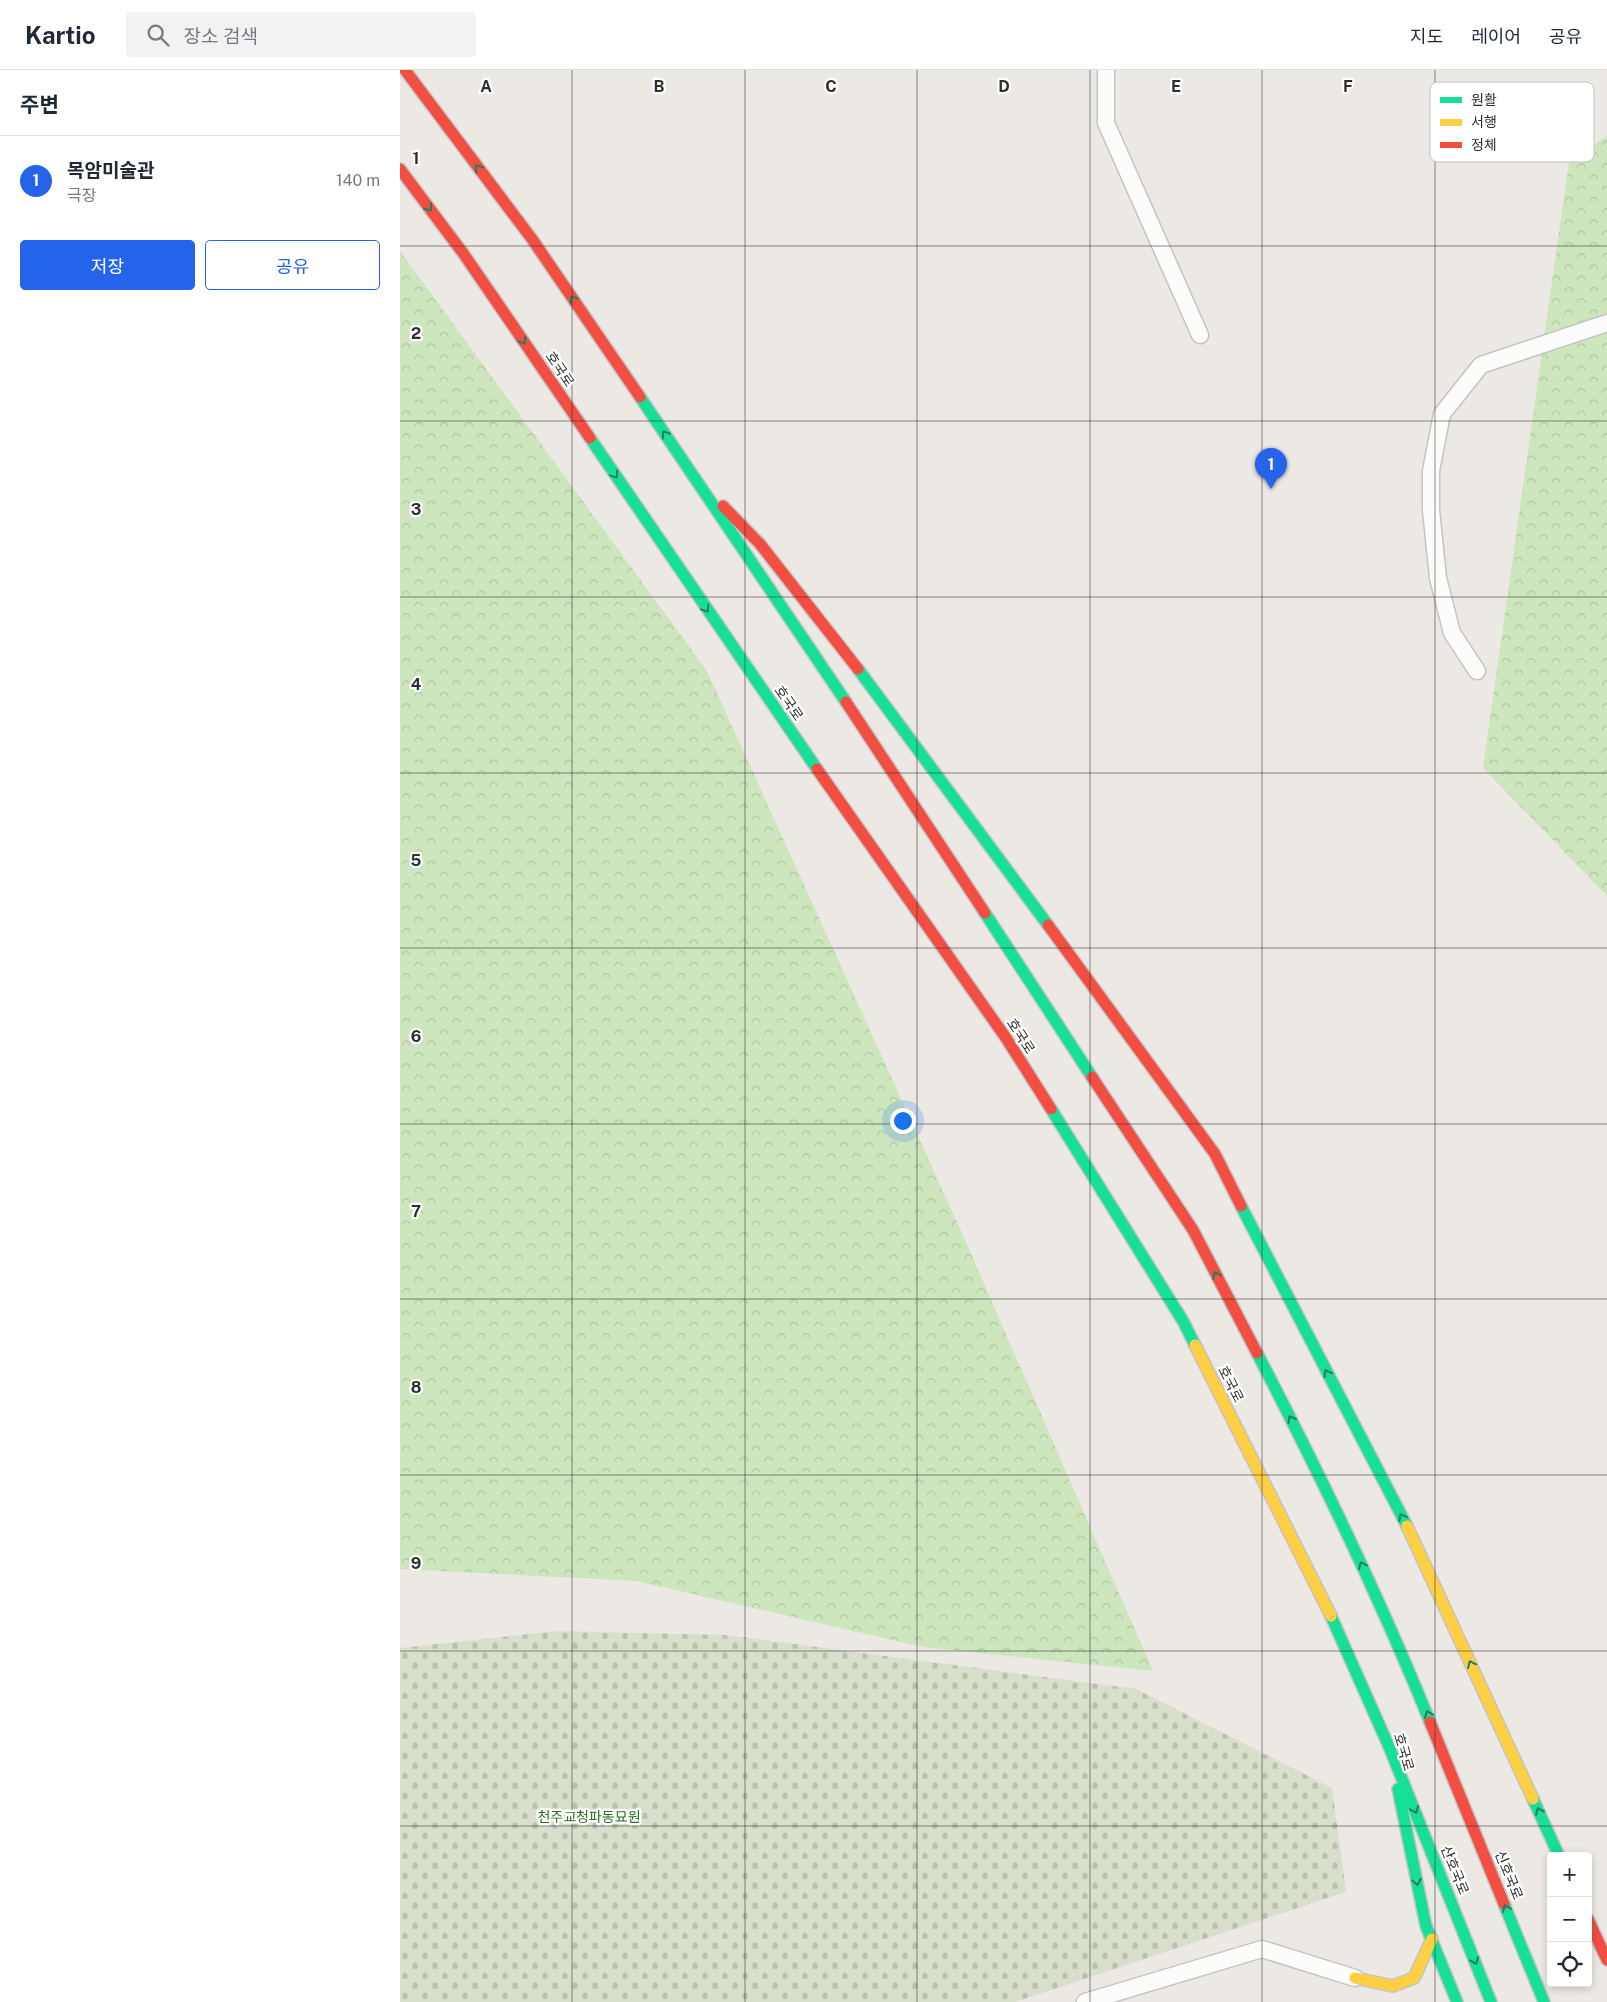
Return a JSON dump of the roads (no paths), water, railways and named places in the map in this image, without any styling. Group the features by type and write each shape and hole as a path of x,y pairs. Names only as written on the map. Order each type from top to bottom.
{"main road":[{"path":"404,70 532,239 692,474 760,544 843,649 1127,1030 1215,1154 1291,1306 1416,1543 1557,1852"},
{"name":"호국로","path":"400,169 463,253 754,678 1011,1046 1183,1321 1338,1630 1390,1749 1426,1926 1457,2002"},
{"name":"신호국로","path":"692,474 806,641 1193,1230 1319,1472 1404,1658 1544,2002"},
{"name":"산호국로","path":"1390,1749 1492,2002"},
{"path":"1592,1928 1607,1960"},
{"path":"1355,1978 1393,1986 1414,1978 1432,1940"},
{"path":"1355,1978 1371,1996"}],"lane":[{"path":"1106,70 1106,123 1200,335"},
{"path":"1477,672 1452,633 1438,578 1431,510 1431,471 1442,414 1481,365 1607,323"},
{"path":"1084,2002 1262,1949 1355,1978"}],"place":[{"name":"목암미술관","path":"1271,489"}],"park label":[{"name":"천주교청파동묘원","path":"589,1817"}]}
